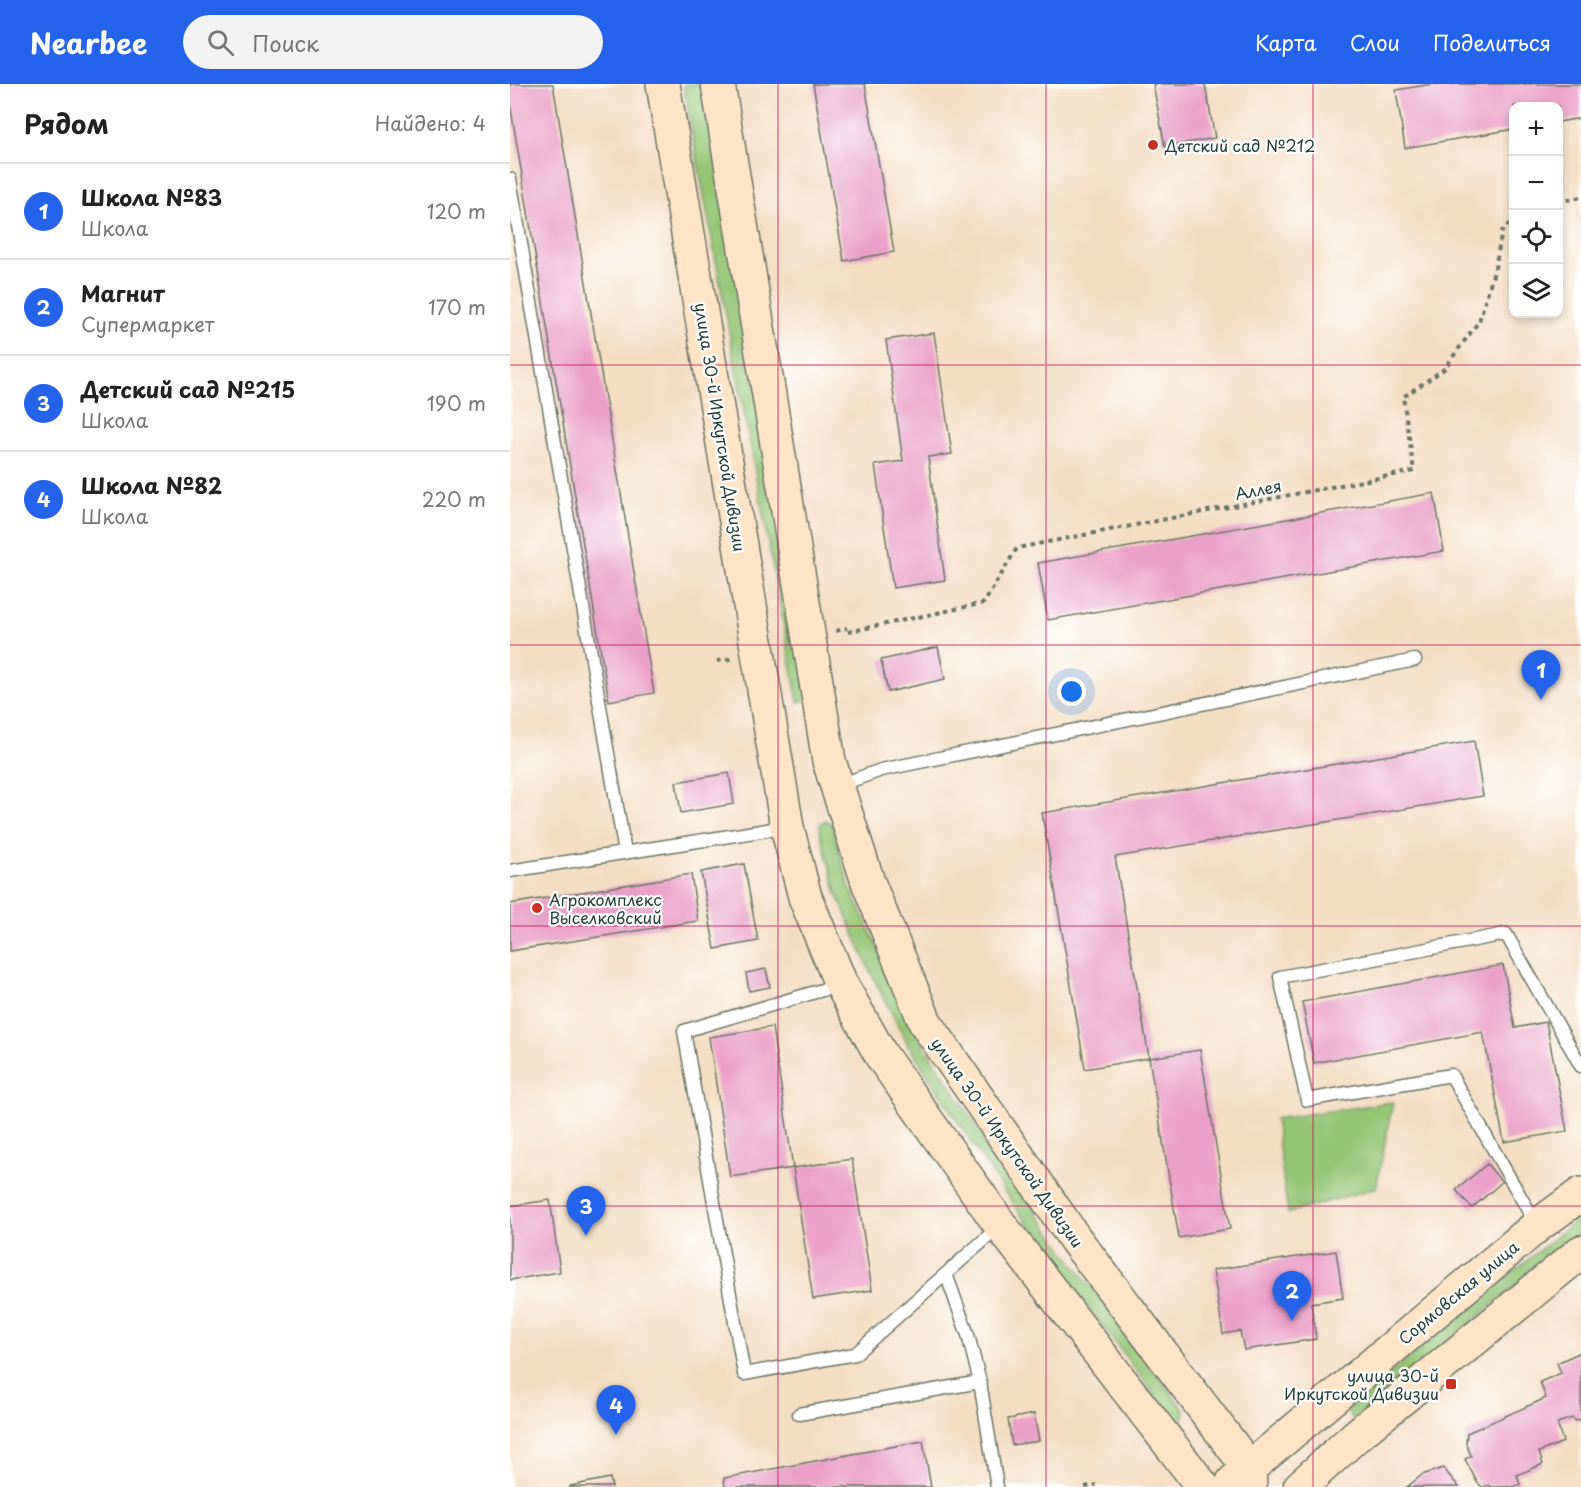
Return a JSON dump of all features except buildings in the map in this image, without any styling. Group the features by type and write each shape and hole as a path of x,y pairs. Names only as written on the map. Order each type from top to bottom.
{"street":[{"name":"улица 30-й Иркутской Дивизии","path":"663,84 777,771 787,827 806,897 841,984 880,1055 1000,1226 1203,1487"},
{"name":"улица 30-й Иркутской Дивизии","path":"718,84 832,774 868,882 925,1022 1242,1480"},
{"path":"777,771 832,774"},
{"name":"Сормовская улица","path":"1242,1480 1537,1226 1581,1194"},
{"path":"1300,1487 1356,1436 1581,1252"}],"lane":[{"path":"510,179 625,853"},
{"path":"832,774 881,770 1414,660"},
{"path":"510,871 787,827"},
{"path":"1537,1226 1450,1075 1307,1100 1280,977 1506,934 1581,1066"},
{"path":"841,984 684,1031 744,1374 855,1354 1000,1226"},
{"path":"946,1274 968,1335 980,1382 997,1487"},
{"path":"799,1414 980,1382"}],"path":[{"path":"1563,201 1581,197"},
{"name":"Аллея","path":"848,632 984,603 1017,548 1414,471 1402,397 1444,369 1479,321 1495,268 1502,231 1509,225"},
{"path":"1085,1487 1096,1485"}],"green space":[{"path":"683,84 704,84 809,699 798,702"},
{"path":"825,820 832,824 850,888 920,1039 995,1154 1065,1252 1184,1410 1184,1417 1180,1421 1174,1420 1059,1269 981,1157 907,1043 870,971 837,894 820,832 820,824"},
{"path":"1393,1102 1376,1188 1288,1213 1275,1119"},
{"path":"1581,1216 1581,1232 1353,1419 1346,1410"}],"place":[{"name":"Детский сад №212","path":"1153,145"},
{"name":"Школа №83","path":"1541,700"},
{"name":"Агрокомплекс Выселковский","path":"537,908"},
{"name":"Детский сад №215","path":"586,1236"},
{"name":"Магнит","path":"1292,1321"},
{"name":"улица 30-й Иркутской Дивизии","path":"1451,1384"},
{"name":"Школа №82","path":"616,1435"}]}
